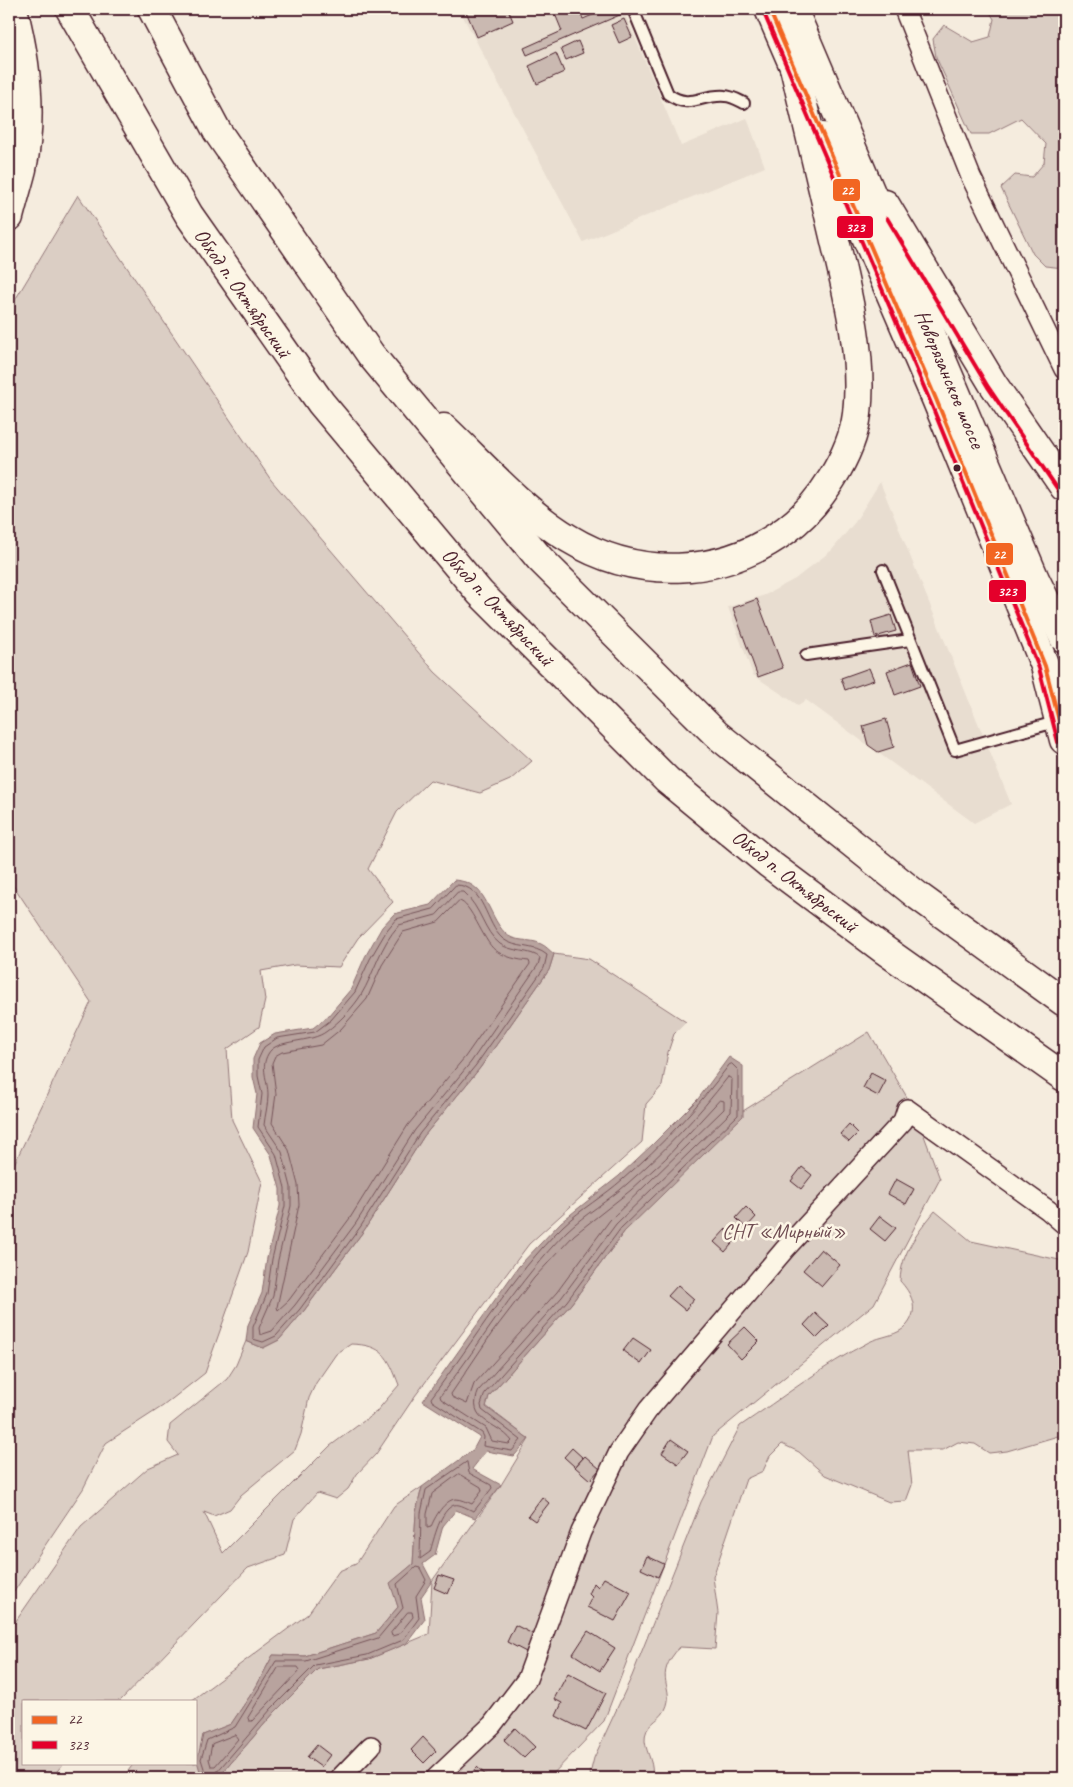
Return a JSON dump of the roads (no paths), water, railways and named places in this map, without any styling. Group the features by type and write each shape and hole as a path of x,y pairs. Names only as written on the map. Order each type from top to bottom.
{"main road":[{"path":"9,218 22,168 28,100 22,42 13,9"},
{"name":"Обход п. Октябрьский","path":"70,9 189,215 321,403 480,593 667,780 768,863 883,949 1058,1073"},
{"path":"152,9 217,131 371,355 540,559 716,734 918,896 1058,998"},
{"name":"Новорязанское шоссе","path":"769,9 936,398 1045,666 1062,730"},
{"name":"Новорязанское шоссе","path":"793,9 1035,579"},
{"path":"388,375 524,504 567,538 610,558 652,568 695,567 735,558 768,543 801,519 829,484 844,455 856,416 858,374 842,270 794,67"},
{"path":"854,152 993,384 1064,487"},
{"path":"1035,579 1064,638"},
{"path":"1035,579 1064,666"}],"street":[{"path":"904,9 971,178 1064,370"},
{"path":"436,1778 492,1726 527,1679 581,1532 618,1452 648,1410 785,1249 903,1121 907,1109 1048,1210 1064,1224"},
{"path":"340,1778 371,1746"}],"lane":[{"path":"633,9 668,94 678,102 705,97 727,96 744,103"},
{"path":"883,570 955,750 1062,730"},
{"path":"806,655 910,640"}],"water":[{"path":"454,880 474,886 480,892 499,925 509,936 537,942 554,954 549,970 480,1068 424,1136 365,1229 303,1312 279,1340 263,1348 246,1341 248,1325 262,1293 267,1258 280,1206 280,1189 271,1155 253,1128 257,1094 253,1077 253,1059 260,1043 275,1034 313,1028 328,1016 351,989 365,957 382,927 394,914 430,905"},
{"path":"729,1057 743,1066 743,1116 624,1232 571,1304 489,1396 486,1407 529,1439 514,1456 486,1451 472,1469 501,1485 475,1518 456,1510 443,1526 435,1555 423,1564 432,1581 421,1597 425,1619 406,1644 369,1659 318,1669 274,1713 218,1778 202,1778 198,1757 203,1735 231,1724 256,1687 273,1655 305,1656 376,1633 398,1607 390,1583 413,1564 416,1512 422,1487 473,1450 480,1437 423,1401 519,1266 561,1222 619,1176 698,1099"}],"park label":[{"name":"СНТ «Мирный»","path":"784,1231"}]}
